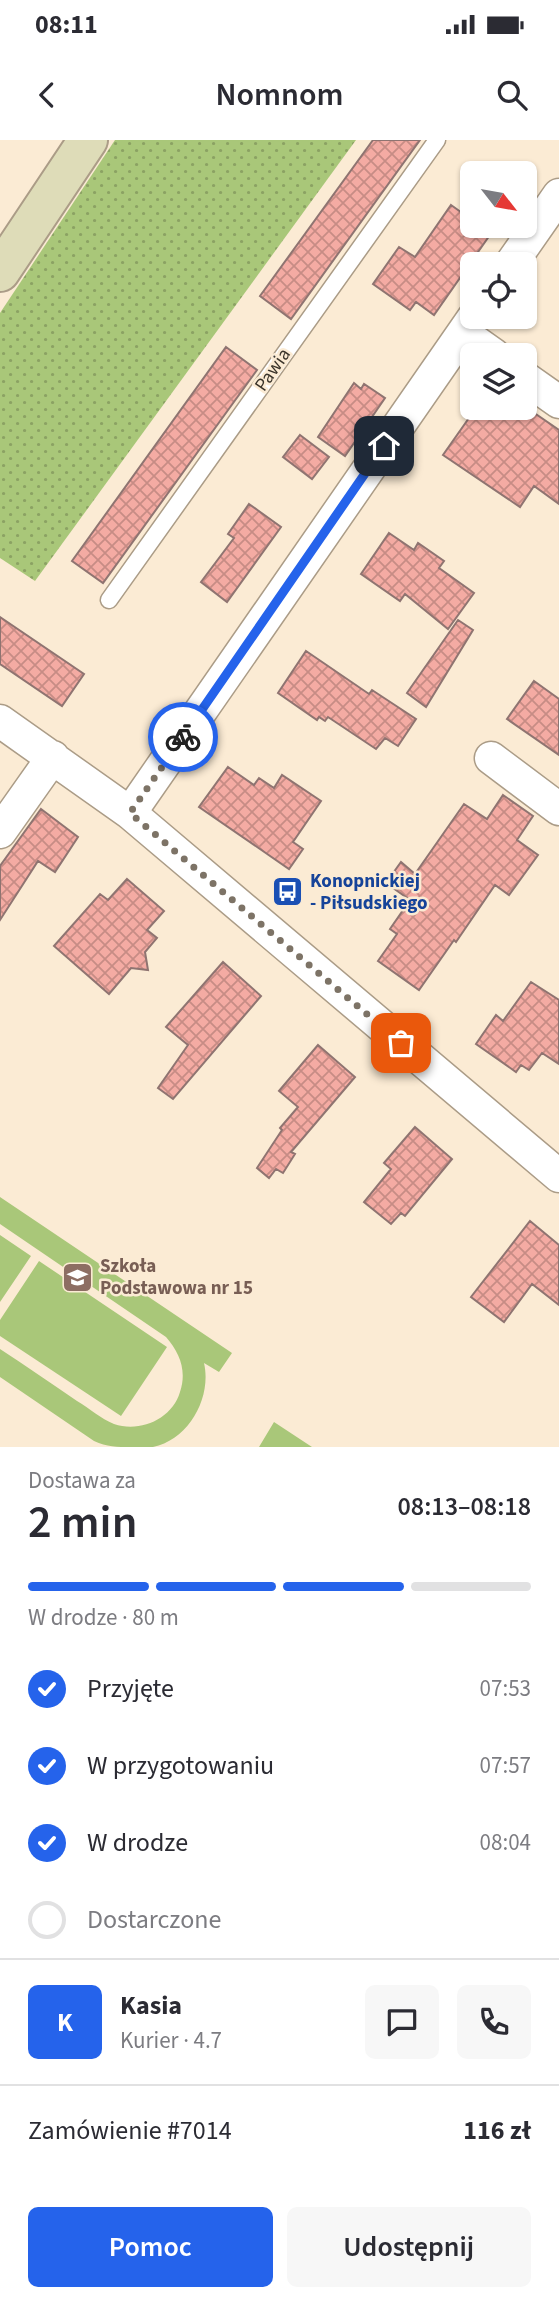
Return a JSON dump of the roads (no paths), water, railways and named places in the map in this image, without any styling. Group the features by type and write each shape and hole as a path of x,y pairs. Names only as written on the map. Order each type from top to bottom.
{"main road":[{"path":"0,272 88,140"}],"street":[{"path":"519,252 559,195"},
{"path":"130,813 466,329"},
{"path":"472,329 484,343"},
{"path":"537,386 559,402"},
{"path":"0,721 130,813 559,1176"},
{"path":"0,832 52,757"},
{"path":"491,758 559,809"}],"lane":[{"name":"Pawia","path":"109,600 437,140"}],"place":[{"name":"Konopnickiej - Piłsudskiego","path":"287,892"},
{"name":"Szkoła Podstawowa nr 15","path":"77,1277"}]}
